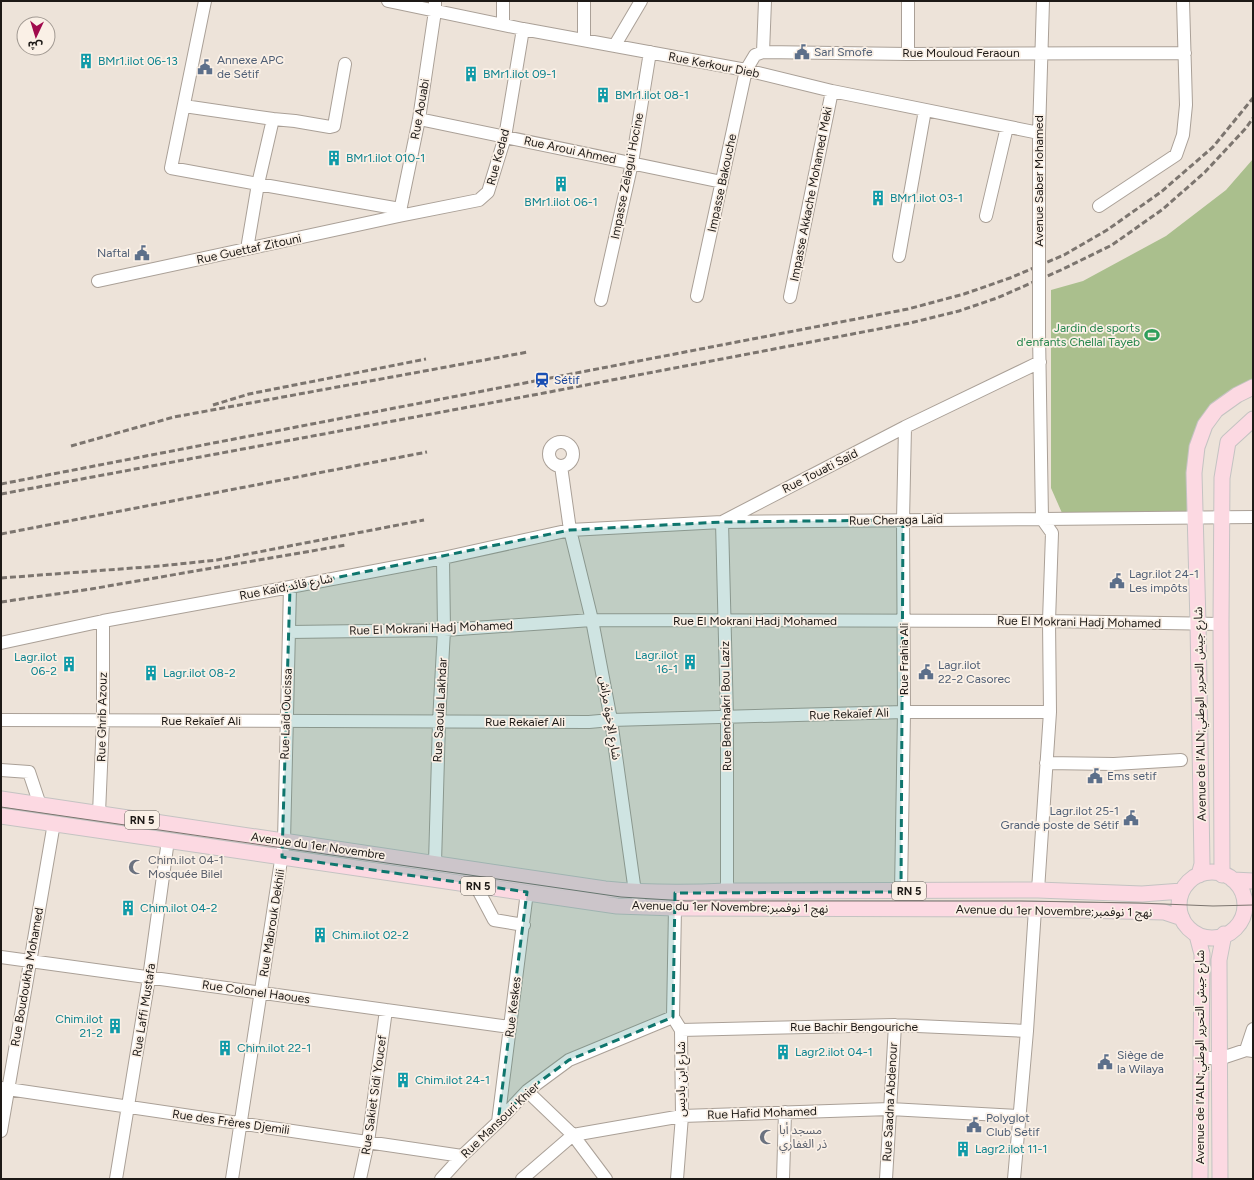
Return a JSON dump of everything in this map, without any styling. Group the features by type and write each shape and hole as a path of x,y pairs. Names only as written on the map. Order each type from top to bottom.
{"main road":[{"name":"Avenue de l'ALN;شارع جيش التحرير الوطني","path":"1199,875 1202,864 1194,473 1197,447 1205,425 1216,410 1237,395 1253,387"},
{"name":"Avenue de l'ALN;شارع جيش التحرير الوطني","path":"1182,918 1188,928 1197,935 1211,938 1218,937 1246,922 1244,900 1241,889 1228,877 1221,624 1222,478 1228,442 1253,419"},
{"name":"Avenue du 1er Novembre","path":"1,799 605,889 635,892"},
{"name":"Avenue du 1er Novembre","path":"1,816 282,857"},
{"name":"Avenue du 1er Novembre;نهج 1 نوفمبر","path":"282,857 617,906 675,908 1035,909 1164,912 1182,918"},
{"path":"1182,918 1179,904 1182,891 1189,881 1199,875 1211,872 1228,877 1253,881"},
{"name":"Avenue du 1er Novembre;نهج 1 نوفمبر","path":"635,892 901,892 1038,890 1142,894 1182,891"},
{"name":"Avenue de l'ALN;شارع جيش التحرير الوطني","path":"1220,1179 1220,960 1224,934"},
{"name":"Avenue de l'ALN;شارع جيش التحرير الوطني","path":"1197,935 1202,954 1200,1179"}],"street":[{"path":"205,1 171,168 399,213"},
{"name":"Rue Kerkour Dieb","path":"388,1 435,6 523,29 746,70 832,91 1039,134"},
{"path":"503,1 503,24"},
{"path":"584,1 584,40"},
{"path":"615,45 641,1"},
{"path":"746,70 755,55 763,52 765,1"},
{"path":"908,1 908,54"},
{"name":"Avenue Saber Mohamed","path":"1042,1 1039,134 1039,333 1042,519"},
{"path":"1099,206 1176,155 1183,135 1186,105 1183,1"},
{"name":"Rue Aouabi","path":"399,213 419,119 435,6"},
{"name":"Rue Kedad","path":"399,213 479,200 488,192 505,137 523,29"},
{"name":"Impasse Zelagui Hocine","path":"601,300 632,163 650,52"},
{"name":"Rue Mouloud Feraoun","path":"763,52 908,54 1185,53"},
{"path":"184,106 295,121 330,128 334,126 345,64"},
{"name":"Impasse Bakouche","path":"696,296 746,70"},
{"name":"Impasse Akkache Mohamed Meki","path":"790,297 832,91"},
{"path":"899,256 925,110"},
{"path":"246,249 258,184 273,119"},
{"name":"Rue Aroui Ahmed","path":"419,119 722,182"},
{"path":"986,216 1006,127"},
{"name":"Rue Guettaf Zitouni","path":"98,281 246,249 399,213"},
{"name":"Rue Touati Saïd","path":"722,522 905,427 1040,362"},
{"name":"Rue Frahia Ali","path":"901,892 904,712 903,520 905,427"},
{"name":"شارع الإخوة مزاش","path":"561,466 570,530 592,620 611,720 635,892 644,907"},
{"name":"Rue Cheraga Laïd","path":"570,530 722,522 1253,517"},
{"path":"1038,890 1050,712 1049,621 1052,533 1042,519"},
{"name":"Rue Benchakri Bou Laziz","path":"722,522 727,718 727,891"},
{"name":"Rue Kaïd;شارع قائد","path":"1,643 103,620 443,558 570,530"},
{"name":"Rue Saoula Lakhdar","path":"435,863 439,722 444,630 443,558"},
{"name":"Rue Laïd Oucissa","path":"282,857 284,841 290,587"},
{"name":"Rue Ghrib Azouz","path":"99,813 103,721 103,620"},
{"name":"Rue El Mokrani Hadj Mohamed","path":"289,632 444,630 592,620 903,622 1049,621 1221,624"},
{"name":"Rue Rekaïef Ali","path":"1,720 589,722 611,720 904,712 1050,712"},
{"path":"1046,763 1114,764 1181,760"},
{"path":"1,770 30,772 40,805"},
{"name":"Rue Boudoukha Mohamed","path":"1,1131 5,1088 30,961 54,823"},
{"name":"Rue Laffi Mustafa","path":"116,1179 149,978 168,840"},
{"name":"Rue Mabrouk Dekhili","path":"232,1179 282,857"},
{"path":"476,886 494,920 524,925"},
{"name":"Rue Keskes","path":"498,1122 527,892"},
{"path":"673,1017 675,908"},
{"path":"1014,1179 1027,1031 1035,909"},
{"name":"Rue Colonel Haoues","path":"1,957 510,1027"},
{"name":"Rue Sakiet Sidi Youcef","path":"360,1179 368,1142 386,1010"},
{"name":"شارع ابن باديس","path":"673,1017 681,1030 682,1116 678,1179"},
{"name":"Rue Mansouri Khier","path":"441,1179 527,1091 569,1060 673,1017"},
{"name":"Rue Bachir Bengouriche","path":"681,1030 895,1025 1027,1031"},
{"name":"Rue Saadna Abdenour","path":"886,1179 895,1025"},
{"path":"1201,1057 1219,1059 1250,1050 1253,1029"},
{"name":"Rue des Frères Djemili","path":"5,1088 462,1156"},
{"path":"527,1091 573,1135 606,1179"},
{"name":"Rue Hafid Mohamed","path":"573,1135 682,1116 890,1109 1020,1116"},
{"path":"783,1179 785,1112"},
{"path":"522,1179 573,1135"}],"highlighted area":[{"path":"903,520 901,892 675,893 673,1017 569,1060 527,1091 498,1122 527,892 282,857 290,587 570,530 722,522"}],"green space":[{"name":"Jardin de sports d'enfants Chellal Tayeb","path":"1253,159 1253,380 1219,398 1202,420 1189,512 1062,513 1051,488 1051,290 1083,281 1166,236 1226,190"}],"tram line":[{"path":"1,807 621,897 686,901 1020,901 1213,906 1253,905"}],"railway":[{"path":"1,484 908,309 964,294 1010,278 1064,255 1107,230 1161,192 1213,147 1253,98"},
{"path":"1,494 544,393 910,323 959,311 997,298 1061,270 1112,245 1163,209 1205,172 1246,128 1253,118"},
{"path":"71,446 174,417 528,352"},
{"path":"213,405 249,394 426,359"},
{"path":"1,534 427,452"},
{"path":"1,578 160,566 217,560 424,520"},
{"path":"1,602 91,589 346,545"}],"place":[{"name":"Sarl Smofe","path":"802,52"},
{"name":"BMr1.ilot 06-13","path":"86,61"},
{"name":"Annexe APC de Sétif","path":"205,67"},
{"name":"BMr1.ilot 09-1","path":"471,74"},
{"name":"BMr1.ilot 08-1","path":"603,95"},
{"name":"BMr1.ilot 010-1","path":"334,158"},
{"name":"BMr1.ilot 06-1","path":"561,184"},
{"name":"BMr1.ilot 03-1","path":"878,198"},
{"name":"Naftal","path":"142,253"},
{"name":"Jardin de sports d'enfants Chellal Tayeb","path":"1152,335"},
{"name":"Sétif","path":"542,380"},
{"name":"Lagr.ilot 24-1 Les impôts","path":"1117,581"},
{"name":"Lagr.ilot 16-1","path":"690,662"},
{"name":"Lagr.ilot 06-2","path":"69,664"},
{"name":"Lagr.ilot 22-2 Casorec","path":"926,672"},
{"name":"Lagr.ilot 08-2","path":"151,673"},
{"name":"Ems setif","path":"1095,776"},
{"name":"Lagr.ilot 25-1 Grande poste de Sétif","path":"1131,818"},
{"name":"Chim.ilot 04-1 Mosquée Bilel","path":"136,867"},
{"name":"Chim.ilot 04-2","path":"128,908"},
{"name":"Chim.ilot 02-2","path":"320,935"},
{"name":"Chim.ilot 21-2","path":"115,1026"},
{"name":"Chim.ilot 22-1","path":"225,1048"},
{"name":"Lagr2.ilot 04-1","path":"783,1052"},
{"name":"Siège de la Wilaya","path":"1105,1062"},
{"name":"Chim.ilot 24-1","path":"403,1080"},
{"name":"Polyglot Club Setif","path":"974,1125"},
{"name":"مسجد أبا ذر الغفاري","path":"767,1137"},
{"name":"Lagr2.ilot 11-1","path":"963,1149"}]}
